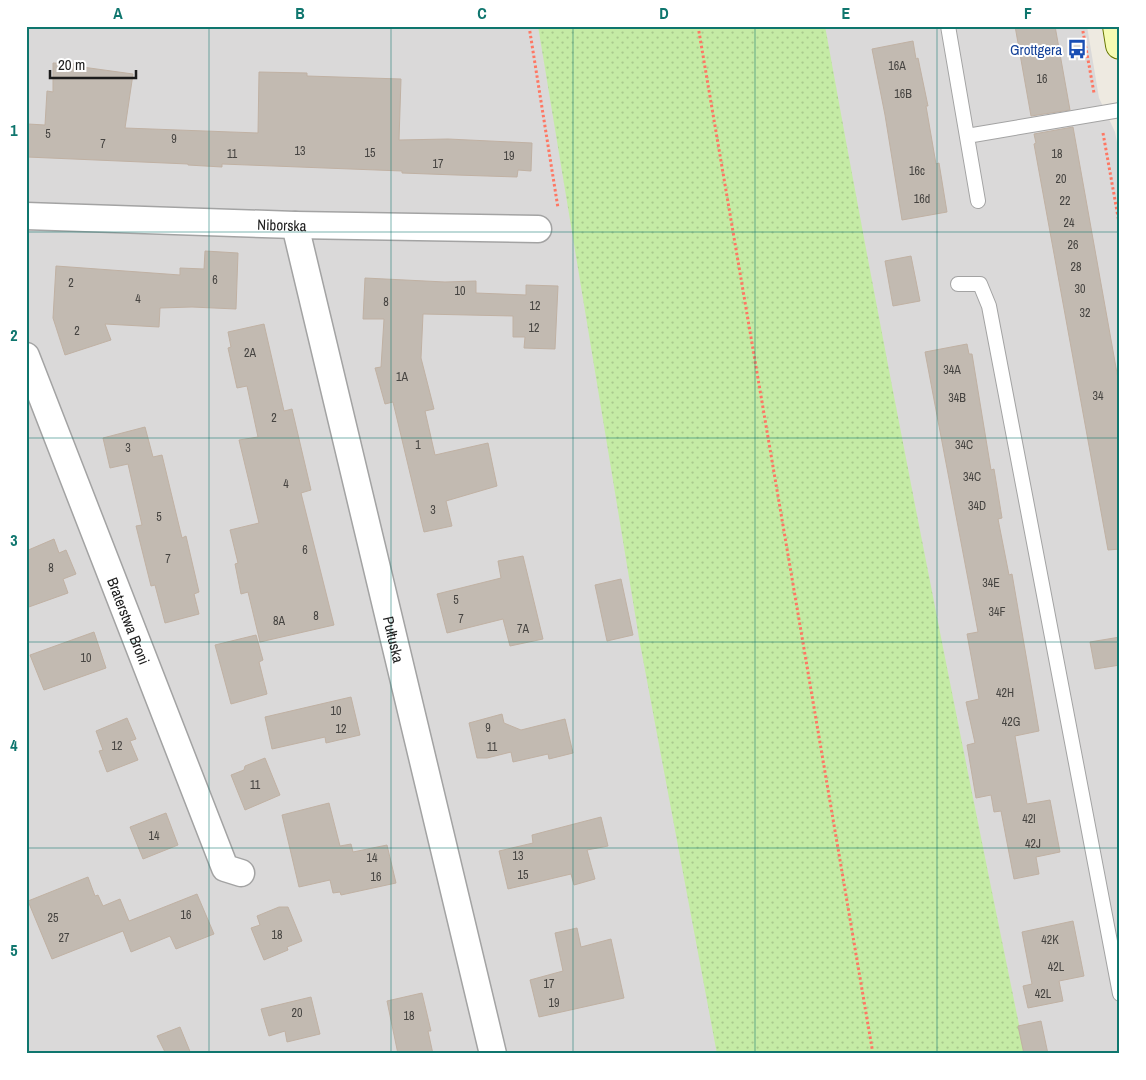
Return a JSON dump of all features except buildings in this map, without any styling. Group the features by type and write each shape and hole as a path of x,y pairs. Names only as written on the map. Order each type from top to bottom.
{"main road":[{"path":"1116,26 1120,44"}],"street":[{"name":"Niborska","path":"26,216 295,226 538,230"},
{"name":"Pułtuska","path":"295,226 493,1054"},
{"name":"Braterstwa Broni","path":"26,356 225,868 241,873"}],"lane":[{"path":"948,26 978,201"},
{"path":"967,136 1120,110"},
{"path":"958,284 980,284 989,306 1120,994"}],"path":[{"path":"529,26 558,211 538,230"},
{"path":"698,26 873,1054"}],"shaded area":[{"path":"26,26 1087,26 1099,98 1115,132 1120,158 1120,1054 26,1054"}],"green space":[{"path":"538,26 825,26 922,541 1025,1054 717,1054 639,638"}],"place":[{"name":"Grottgera","path":"1077,49"}]}
